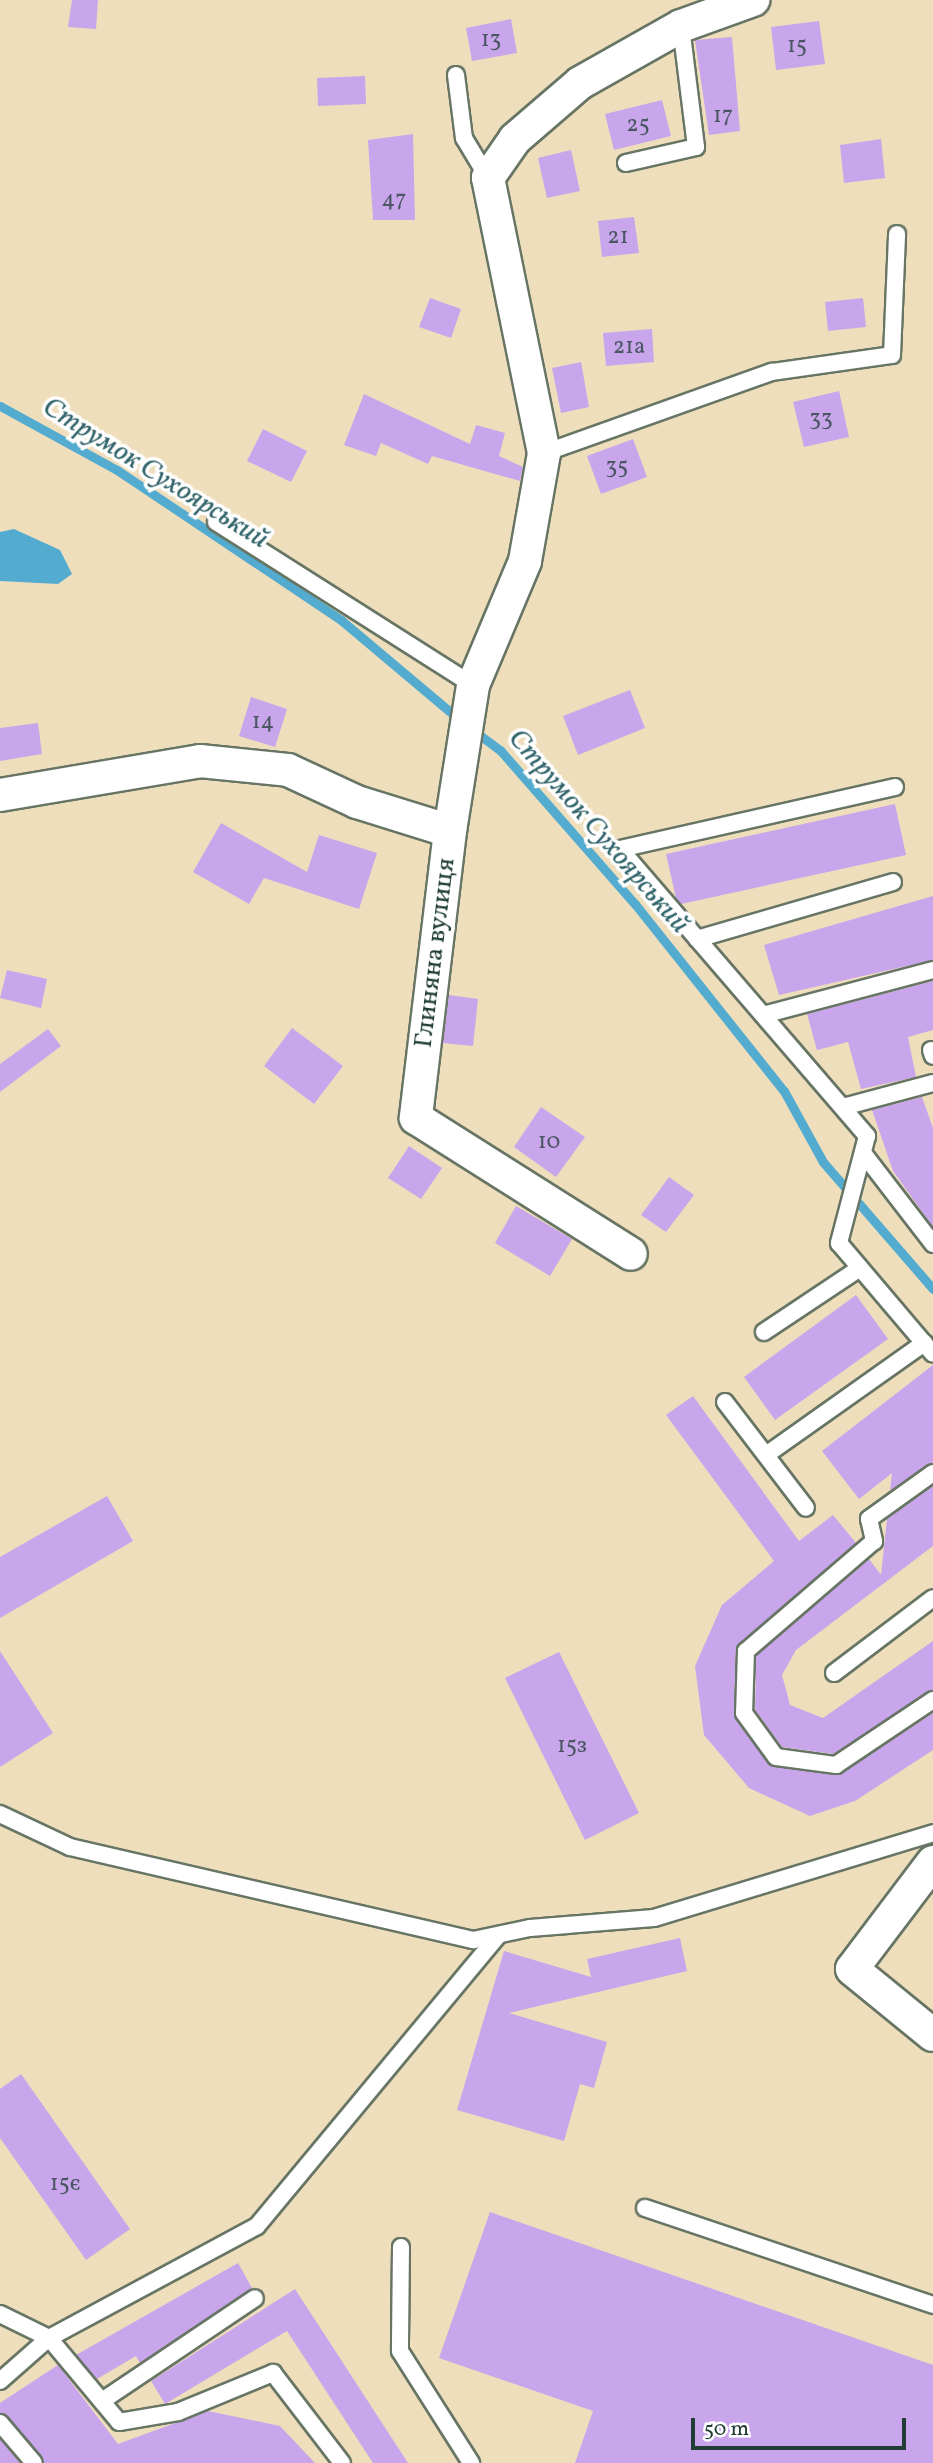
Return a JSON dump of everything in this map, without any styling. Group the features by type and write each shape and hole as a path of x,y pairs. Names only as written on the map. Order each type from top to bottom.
{"street":[{"path":"450,831 471,696 525,561 544,453 488,178 515,139 580,83 681,26 753,0"},
{"name":"Глиняна вулиця","path":"0,795 200,761 288,770 357,802 450,831 416,1118 631,1254"},
{"path":"933,1862 852,1969 933,2035"}],"lane":[{"path":"626,163 696,147 681,26"},
{"path":"456,75 464,138 488,178"},
{"path":"544,453 772,372 892,355 897,234"},
{"path":"215,522 471,696"},
{"path":"766,1455 928,1348 839,1243 867,1136 620,849 895,788"},
{"path":"697,939 892,882"},
{"path":"763,1015 933,970"},
{"path":"843,1107 933,1083"},
{"path":"863,1153 933,1244"},
{"path":"764,1332 860,1268"},
{"path":"725,1402 806,1508"},
{"path":"933,1473 869,1519 874,1541 746,1651 744,1713 776,1756 836,1765 933,1700"},
{"path":"834,1673 933,1598"},
{"path":"0,1814 70,1847 472,1940 654,1919 933,1833"},
{"path":"0,2381 49,2338 257,2226 499,1935"},
{"path":"645,2208 933,2305"},
{"path":"401,2247 400,2351 471,2463"},
{"path":"102,2402 255,2298"},
{"path":"0,2314 49,2338 119,2422 178,2412 273,2373 342,2463"},
{"path":"0,2423 34,2463"}],"water":[{"path":"14,529 60,550 72,574 58,584 0,581 0,532"}],"building":[{"path":"72,0 98,0 96,29 68,27"},
{"path":"511,19 517,53 472,61 466,28"},
{"path":"819,21 825,64 776,70 771,27"},
{"path":"732,37 740,131 709,135 695,40"},
{"path":"365,76 366,104 318,106 317,78"},
{"path":"662,100 671,136 614,150 605,114"},
{"path":"413,134 415,220 373,220 368,140"},
{"path":"881,139 885,178 844,183 840,145"},
{"path":"571,150 580,191 547,198 538,158"},
{"path":"634,217 639,253 602,257 598,221"},
{"path":"430,298 461,309 451,338 419,327"},
{"path":"863,298 866,327 828,331 825,302"},
{"path":"652,329 654,362 606,366 603,333"},
{"path":"581,362 589,407 561,413 552,368"},
{"path":"839,391 849,437 804,447 793,402"},
{"path":"364,394 470,444 476,425 505,433 499,456 523,467 520,481 432,456 428,464 381,443 376,456 344,445"},
{"path":"263,429 307,451 291,482 247,461"},
{"path":"633,439 647,477 601,494 587,456"},
{"path":"630,690 645,728 578,755 563,716"},
{"path":"251,697 287,709 275,747 239,736"},
{"path":"38,723 42,754 0,761 0,728"},
{"path":"895,804 906,855 681,904 676,898 666,854"},
{"path":"221,823 307,872 319,835 377,853 359,909 264,878 249,904 193,872"},
{"path":"933,896 933,960 779,995 764,945"},
{"path":"7,970 47,979 41,1008 0,998"},
{"path":"933,981 933,1030 908,1037 916,1077 861,1089 848,1042 817,1050 807,1014"},
{"path":"449,995 478,999 473,1046 443,1043"},
{"path":"292,1028 343,1066 314,1104 264,1066"},
{"path":"48,1029 61,1046 0,1092 0,1064"},
{"path":"922,1097 933,1128 933,1227 893,1171 872,1110"},
{"path":"541,1107 585,1137 556,1177 514,1147"},
{"path":"409,1146 442,1168 421,1199 388,1178"},
{"path":"669,1177 694,1195 666,1232 641,1215"},
{"path":"516,1206 572,1239 550,1276 495,1243"},
{"path":"856,1295 888,1339 775,1420 744,1377"},
{"path":"933,1365 933,1463 890,1491 892,1473 859,1499 822,1451"},
{"path":"693,1396 799,1541 833,1515 856,1543 736,1647 734,1714 768,1763 841,1774 933,1713 933,1750 855,1801 810,1816 749,1788 704,1735 695,1666 722,1605 774,1561 666,1415"},
{"path":"933,1486 933,1546 796,1650 782,1675 790,1705 823,1718 933,1641 933,1690 833,1754 782,1747 755,1710 756,1656 869,1559 881,1575 887,1519"},
{"path":"107,1496 133,1541 0,1618 0,1557"},
{"path":"0,1651 53,1733 0,1767"},
{"path":"559,1652 639,1813 585,1840 505,1678"},
{"path":"680,1938 687,1971 509,2013 607,2042 594,2088 580,2084 564,2141 457,2110 504,1951 591,1977 587,1959"},
{"path":"21,2074 130,2229 86,2260 0,2138 0,2089"},
{"path":"490,2212 933,2365 933,2463 575,2463 593,2411 439,2358"},
{"path":"238,2263 252,2288 140,2363 136,2356 97,2379 76,2355"},
{"path":"295,2289 408,2463 373,2463 287,2331 165,2404 151,2381"},
{"path":"58,2365 118,2444 208,2411 280,2426 315,2463 44,2463 0,2413 0,2403"},
{"path":"0,2439 20,2463 0,2463"}],"waterway":[{"name":"Струмок Сухоярський","path":"0,406 117,470 341,620 462,722"},
{"name":"Струмок Сухоярський","path":"473,730 500,750 635,904 784,1091 823,1162 933,1289"}]}
